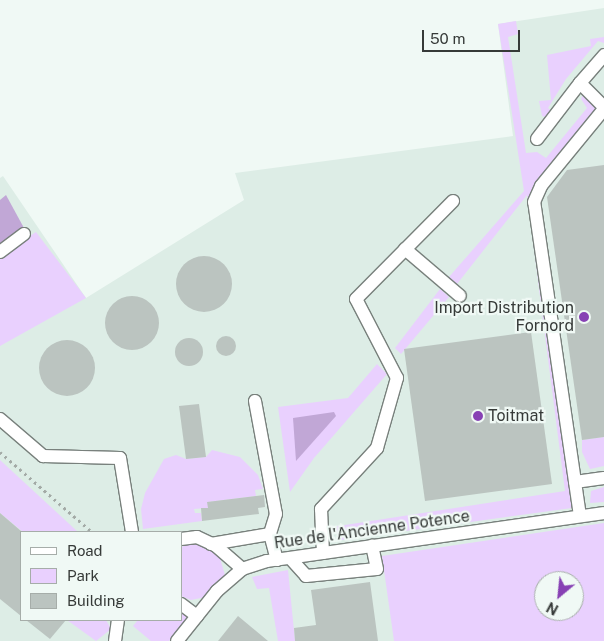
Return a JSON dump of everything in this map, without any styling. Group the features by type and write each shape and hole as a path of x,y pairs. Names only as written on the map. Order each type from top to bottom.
{"street":[{"path":"537,139 604,55"},
{"path":"580,83 604,108 541,186 534,202 580,516"},
{"path":"323,553 322,509 377,448 397,378 356,299 453,201"},
{"path":"0,252 24,234"},
{"path":"405,249 460,296"},
{"path":"255,400 276,514 270,534 277,560"},
{"path":"0,419 43,456 120,458 132,531"},
{"path":"575,482 604,478"},
{"name":"Rue de l'Ancienne Potence","path":"177,641 217,591 242,569 277,560 604,513"},
{"path":"212,544 270,534"},
{"path":"182,538 196,537 212,544 242,569"},
{"path":"290,558 306,576 377,569 372,546"},
{"path":"182,605 197,616"},
{"path":"115,641 118,621"}],"path":[{"path":"0,452 91,531"}],"shaded area":[{"path":"604,8 604,641 0,641 0,178 3,176 86,298 244,200 235,173 513,136 498,24"},
{"path":"6,195 24,228 0,246 0,200"},
{"path":"334,412 336,416 296,461 293,418"}],"green space":[{"path":"516,21 518,34 508,37 526,153 537,152 546,158 587,108 581,99 583,95 595,104 595,112 532,188 572,508 341,540 332,527 565,491 527,195 457,284 449,277 524,191 498,24"},
{"path":"604,37 604,43 598,41 566,79 548,108 553,112 549,118 542,116 539,101 551,100 547,55 591,46 590,39"},
{"path":"36,232 86,298 0,346 0,256"},
{"path":"440,289 449,297 401,354 395,348"},
{"path":"377,364 387,374 314,458 290,492 278,407 348,398"},
{"path":"604,437 604,466 590,469 582,452 582,440"},
{"path":"212,450 240,457 258,475 263,489 255,490 256,496 208,502 208,508 194,509 195,513 201,513 202,521 143,529 141,509 145,493 164,459 176,455 186,459 206,457"},
{"path":"0,460 77,531 22,531 0,513"},
{"path":"604,487 604,502 590,503 591,491"},
{"path":"604,523 604,641 394,641 382,556"},
{"path":"202,543 219,555 225,575 206,597 191,600 182,596 182,547 186,544"},
{"path":"288,570 295,641 278,641 269,588 257,589 252,577"},
{"path":"182,613 188,618 169,641 151,641 133,626 137,621 182,621"},
{"path":"68,621 107,621 111,629 96,641"}],"building":[{"name":"Import Distribution Fornord","path":"604,165 604,437 582,440 547,197 567,170"},
{"path":"204,256 224,264 232,284 224,304 204,312 184,304 176,284 184,264"},
{"path":"132,296 142,298 151,304 157,313 159,323 157,333 151,342 142,348 132,350 122,348 113,342 107,333 105,323 107,313 113,304 122,298"},
{"name":"Toitmat","path":"531,332 552,484 425,501 404,349"},
{"path":"226,336 233,339 236,346 233,353 226,356 219,353 216,346 219,339"},
{"path":"189,338 199,342 203,352 199,362 189,366 179,362 175,352 179,342"},
{"path":"67,340 78,342 87,348 93,357 95,368 93,379 87,388 78,394 67,396 56,394 47,388 41,379 39,368 41,357 47,348 56,342"},
{"path":"199,404 206,457 186,459 179,406"},
{"path":"264,495 265,507 258,508 259,514 202,521 201,508 208,508 207,502"},
{"path":"0,513 21,531 20,615 0,599"},
{"path":"370,582 378,641 295,641 294,628 316,625 311,590"},
{"path":"238,616 268,641 218,641"},
{"path":"27,621 65,621 50,639"}],"place":[{"name":"Import Distribution Fornord","path":"584,317"},
{"name":"Toitmat","path":"478,416"}]}
